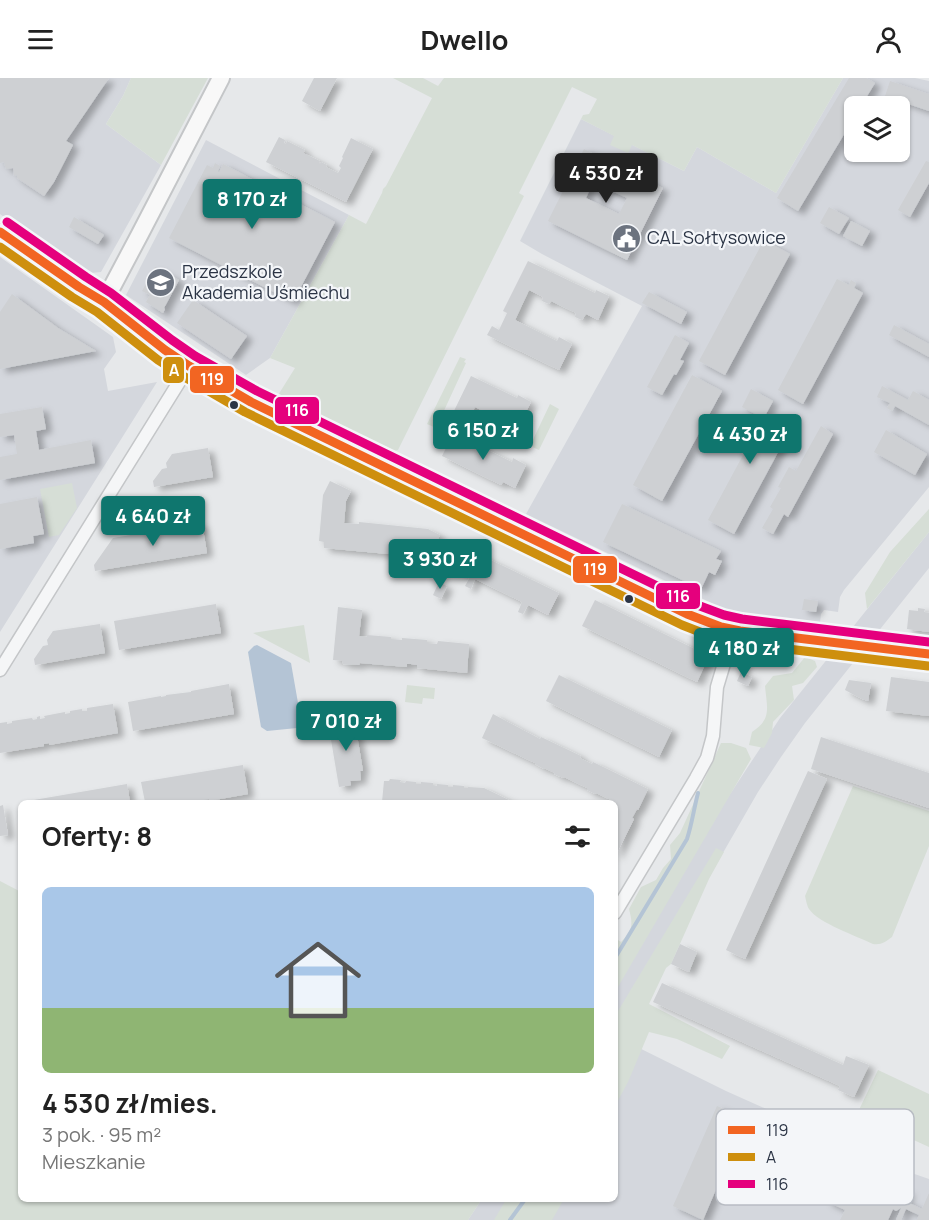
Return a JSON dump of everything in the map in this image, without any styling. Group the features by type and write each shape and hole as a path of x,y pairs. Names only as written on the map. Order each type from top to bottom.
{"street":[{"path":"104,302 221,78"},
{"path":"0,232 104,302 165,350 251,402 687,614 721,627 782,638 929,654"},
{"path":"0,670 189,366"},
{"path":"618,908 707,758 713,736 717,687 734,630"}],"shaded area":[{"path":"0,78 131,78 106,124 161,165 101,272 91,273 35,239 0,214"},
{"path":"131,78 208,78 161,165 106,124"},
{"path":"393,78 423,78 438,86 444,78 843,78 776,193 697,147 684,171 632,145 628,153 610,145 614,136 581,119 583,115 589,114 597,99 572,87 519,193 524,196 398,450 394,451 384,447 372,448 275,400 295,368 270,358 349,215 366,224 432,98"},
{"path":"843,78 915,78 929,81 929,487 844,590 840,597 838,612 824,610 818,626 724,609 526,514 642,306 520,241 581,119 684,171 697,147 776,193"},
{"path":"206,140 349,215 270,358 246,375 126,295"},
{"path":"0,257 113,337 116,352 104,369 108,391 157,382 0,632"},
{"path":"460,357 466,359 464,362 466,363 436,428 427,424"},
{"path":"550,404 559,409 539,450 530,446"},
{"path":"72,483 77,508 59,535 49,537 40,489"},
{"path":"929,509 929,532 867,609 865,593 890,552"},
{"path":"929,532 929,568 805,723 781,757 758,792 618,1035 618,975 696,846 780,718"},
{"path":"304,625 310,663 253,633"},
{"path":"805,657 815,661 817,667 803,683 792,686 794,700 773,722 772,733 764,748 749,745 752,732 763,722 767,712 765,686 773,676 792,673"},
{"path":"407,685 435,688 434,699 423,698 422,704 405,702"},
{"path":"721,743 731,743 746,748 751,759 618,987 618,940 621,942 630,931 629,909 641,887 656,880 671,859 670,845 680,833"},
{"path":"853,786 929,811 929,846 892,937 879,944 873,944 838,929 821,919 809,909 805,896"},
{"path":"716,848 724,852 709,879 671,964 666,968 649,1004 730,1046 722,1059 677,1039 649,1032 618,1100 618,1011"},
{"path":"0,881 18,890 18,1202 480,1202 468,1220 0,1220"},
{"path":"618,1037 766,1109 716,1109 716,1205 914,1205 914,1174 929,1179 929,1220 529,1220 543,1202 618,1202"},
{"path":"878,1070 929,1094 929,1147 914,1140 914,1109 859,1109"},
{"path":"480,1202 520,1202 506,1220 468,1220"},
{"path":"505,1202 562,1202 552,1220 494,1220"}],"water":[{"path":"257,645 291,663 301,720 297,728 267,731 261,727 248,652"}],"building":[{"path":"0,78 109,78 66,141 73,145 44,196 17,178 17,175 14,176 13,168 6,169 4,162 0,163"},
{"path":"314,78 337,78 320,111 302,101"},
{"path":"849,78 866,78 875,83 867,96 844,96 844,134 798,211 777,198"},
{"path":"890,81 929,94 929,111 910,105 910,96 885,96"},
{"path":"279,137 285,140 284,143 286,144 287,141 305,150 303,153 338,173 342,157 351,138 373,149 346,202 266,162"},
{"path":"584,149 663,188 627,260 548,221","holes":["593,182 627,198 619,214 586,198"]},
{"path":"926,161 929,162 929,183 910,217 898,210"},
{"path":"215,163 220,166 219,172 223,164 335,222 293,302 169,238 207,165 213,168"},
{"path":"829,207 849,218 839,234 820,223"},
{"path":"74,217 104,235 98,244 69,227"},
{"path":"851,221 870,231 862,246 843,236"},
{"path":"764,240 790,254 725,375 699,361"},
{"path":"528,261 595,293 596,290 609,296 598,320 586,314 582,320 575,317 576,313 551,301 549,304 542,301 543,297 529,290 515,320 557,341 559,337 572,344 559,370 487,335 492,326 499,330 507,313 503,311"},
{"path":"155,267 179,280 163,313 146,302 150,295 142,291"},
{"path":"837,279 849,285 851,280 856,283 854,288 863,293 803,404 778,390"},
{"path":"649,292 687,312 681,324 642,303"},
{"path":"12,294 58,328 96,351 0,369 0,312"},
{"path":"193,300 247,336 231,359 177,323"},
{"path":"894,325 929,344 929,357 889,335"},
{"path":"675,335 689,343 680,360 684,361 662,395 647,387"},
{"path":"692,375 722,391 662,501 633,485"},
{"path":"471,376 517,398 518,395 531,402 518,428 475,407 469,420 453,413"},
{"path":"882,386 908,400 913,391 929,400 929,425 895,406 892,411 887,408 890,403 877,397"},
{"path":"751,389 773,401 766,414 791,428 734,534 708,520 763,418 742,407"},
{"path":"42,407 46,429 36,431 39,450 91,440 95,463 0,480 0,457 17,454 14,435 0,437 0,414"},
{"path":"821,426 833,434 788,517 784,514 773,534 762,528 773,509 770,507 781,488 778,487 789,467 796,471"},
{"path":"455,430 463,433 461,437 512,462 513,458 526,465 515,488 503,482 501,485 442,456"},
{"path":"886,430 927,454 915,475 874,452"},
{"path":"208,448 213,477 154,487 153,481 162,469 167,468 166,463 172,454"},
{"path":"330,481 351,491 346,501 344,523 359,524 359,522 428,529 440,535 429,558 389,552 388,554 324,548 324,542 319,541 323,495"},
{"path":"37,497 44,534 33,536 34,543 0,549 0,504"},
{"path":"622,504 721,551 716,559 722,561 715,575 709,572 701,589 603,542"},
{"path":"202,523 207,553 95,571 94,565 113,538"},
{"path":"460,545 559,593 548,615 528,605 523,614 518,612 522,602 475,579 471,589 465,586 470,577 450,567"},
{"path":"439,582 447,586 441,599 433,595"},
{"path":"804,599 818,601 816,612 802,610"},
{"path":"595,600 709,656 697,682 582,626"},
{"path":"216,604 221,633 119,650 114,621"},
{"path":"338,607 362,610 359,636 427,640 427,643 437,644 438,641 469,644 467,673 417,668 417,665 411,664 407,664 407,667 360,663 359,665 342,664 343,661 333,660"},
{"path":"918,608 925,609 924,612 929,613 929,632 907,629 909,610 918,611"},
{"path":"100,624 105,653 35,665 34,659 43,646 48,645 47,640 53,631"},
{"path":"741,672 752,677 748,686 737,681"},
{"path":"559,675 672,730 659,757 546,701"},
{"path":"891,677 929,682 929,716 886,711"},
{"path":"849,680 871,683 868,701 845,690"},
{"path":"229,684 234,714 133,731 128,702"},
{"path":"113,704 118,733 0,753 0,723 7,722 7,724 32,718 33,720 40,716 40,719 45,718 44,716 65,712 65,714 82,709 82,711 87,711 87,708"},
{"path":"493,714 540,739 541,737 581,756 580,758 592,764 593,762 648,789 618,851 618,800 595,794 587,788 482,738"},
{"path":"340,720 341,723 351,722 353,730 356,729 363,771 360,771 361,780 350,781 351,785 339,787 328,722"},
{"path":"821,737 929,773 929,808 811,769"},
{"path":"243,765 248,794 215,800 145,800 141,782"},
{"path":"808,771 827,779 745,959 726,950"},
{"path":"390,779 401,780 400,782 405,783 406,781 416,782 416,784 433,783 437,786 437,784 448,785 448,787 453,787 453,785 464,786 464,788 484,788 509,800 382,800 384,781"},
{"path":"127,784 130,800 34,800"},
{"path":"3,805 8,835 0,836 0,806"},
{"path":"680,944 697,952 689,972 671,964"},
{"path":"662,983 843,1065 846,1056 869,1065 854,1097 838,1090 840,1086 653,1002"},
{"path":"717,1106 723,1109 716,1109 716,1189 703,1220 673,1206"},
{"path":"929,1193 929,1220 917,1220 919,1215 906,1209 901,1220 896,1220 901,1208 896,1211 893,1209 888,1220 840,1220 845,1210 834,1205 914,1205 922,1209"}],"waterway":[{"path":"618,953 687,839 698,793"},
{"path":"510,1220 523,1202"}],"transit line":[{"name":"116","path":"7,222 111,293 195,356 257,391 692,603 742,619 929,642"},
{"name":"119","path":"0,232 104,302 165,350 251,402 687,614 721,627 740,631 929,654"},
{"name":"A","path":"0,247 97,312 158,360 245,412 682,625 718,639 738,643 928,666"}],"place":[{"name":"CAL Sołtysowice","path":"626,238"},
{"name":"Przedszkole Akademia Uśmiechu","path":"161,282"}]}
